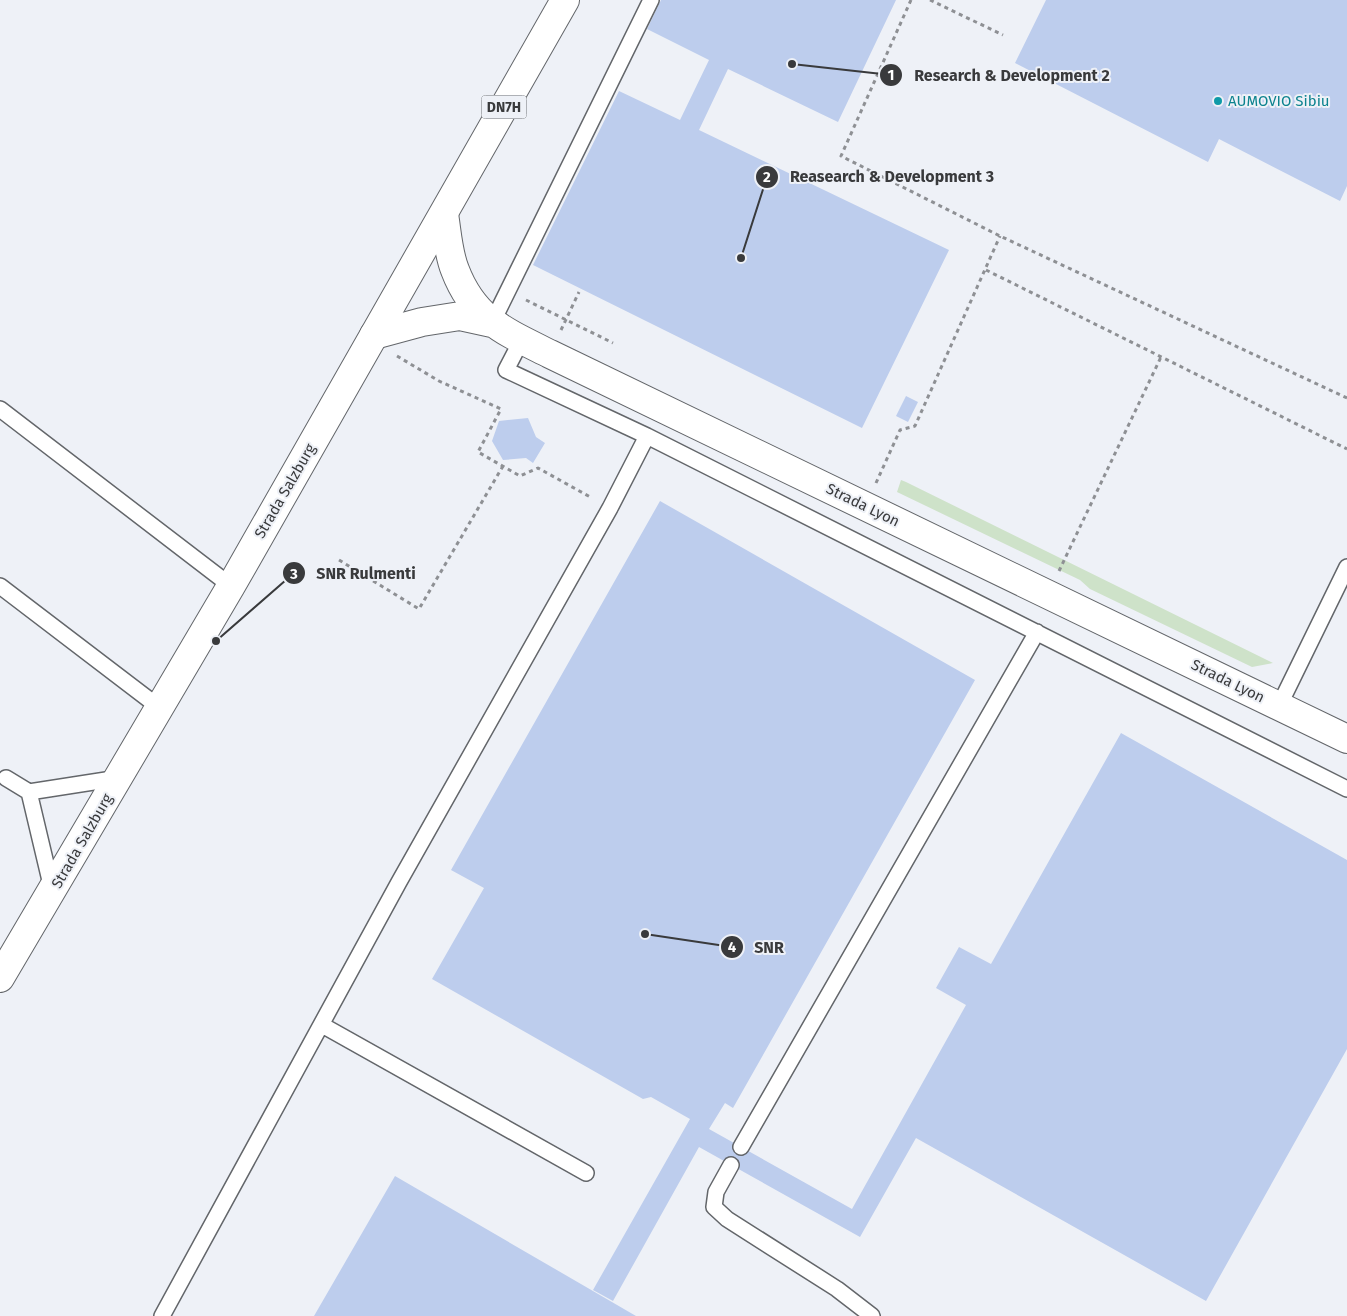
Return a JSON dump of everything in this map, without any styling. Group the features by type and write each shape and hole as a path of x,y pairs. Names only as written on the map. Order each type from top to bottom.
{"street":[{"name":"Strada Salzburg","path":"0,978 231,586 565,0"},
{"name":"Strada Lyon","path":"444,214 454,269 469,300 492,323 550,354 1347,739"},
{"path":"372,338 422,322 460,316 492,323"}],"lane":[{"path":"492,323 651,0"},
{"path":"522,340 506,370 647,436 1347,788"},
{"path":"0,409 231,586"},
{"path":"162,1316 399,882 610,508 647,436"},
{"path":"1279,706 1347,567"},
{"path":"0,586 160,708"},
{"path":"742,1147 1036,632"},
{"path":"6,778 29,792 119,778"},
{"path":"29,792 52,891"},
{"path":"322,1025 586,1173"},
{"path":"731,1164 716,1192 714,1207 727,1219 837,1289 872,1316"}],"path":[{"path":"911,0 841,156 1000,236 1347,398"},
{"path":"930,0 1003,35"},
{"path":"889,454 900,430 915,426 1000,236"},
{"path":"986,270 1347,449"},
{"path":"507,291 613,343"},
{"path":"550,354 579,292"},
{"path":"372,338 439,381 501,409 478,452 520,476 538,468 610,508"},
{"path":"1048,594 1161,357"},
{"path":"339,560 419,610 503,466"}],"green space":[{"path":"901,480 1273,663 1252,667 1090,589 1080,580 897,492"}],"building":[{"path":"661,0 896,0 838,122 728,69 699,130 949,250 862,428 533,265 619,91 680,120 709,60 647,29"},
{"name":"AUMOVIO Sibiu","path":"1046,0 1347,0 1347,186 1340,201 1219,139 1208,162 1015,63"},
{"path":"906,396 918,402 908,422 896,416"},
{"path":"528,418 536,437 545,443 533,463 526,458 503,460 492,441 499,421"},
{"path":"660,501 975,680 733,1108 725,1103 709,1129 852,1209 966,1005 936,988 959,947 991,964 1121,733 1347,860 1347,1049 1206,1301 916,1138 860,1237 699,1147 613,1301 593,1290 690,1119 651,1097 643,1099 432,979 484,888 451,870"},
{"path":"395,1176 636,1316 314,1316"}],"place":[{"name":"Research & Development 2","path":"792,64"},
{"name":"AUMOVIO Sibiu","path":"1218,101"},
{"name":"Reasearch & Development 3","path":"741,258"},
{"name":"SNR Rulmenti","path":"216,641"},
{"name":"SNR","path":"645,934"}]}
